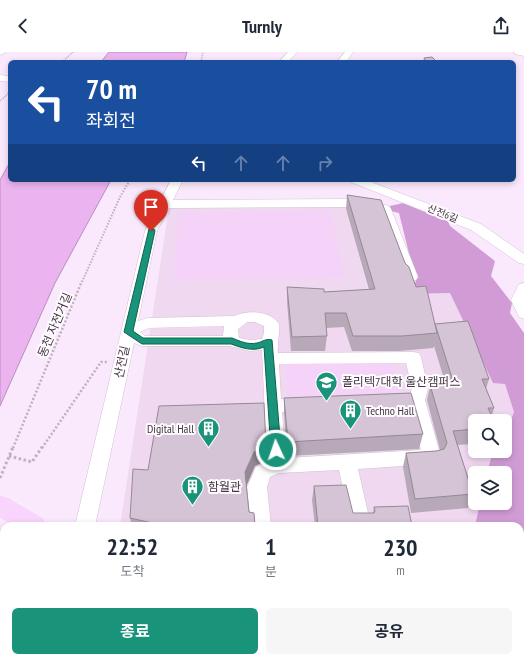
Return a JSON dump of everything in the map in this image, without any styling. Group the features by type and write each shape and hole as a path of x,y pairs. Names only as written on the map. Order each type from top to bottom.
{"main road":[{"path":"0,505 28,522"}],"street":[{"path":"285,60 293,52"},
{"path":"342,60 349,52"},
{"path":"518,52 524,53"},
{"name":"산전길","path":"86,522 151,231 176,182"},
{"name":"산전6길","path":"360,182 476,227 524,260"},
{"path":"166,204 348,203 385,209 411,277"},
{"path":"524,287 518,300 524,314"},
{"path":"128,332 147,323 235,321 247,317 262,318 271,324 272,333 269,350 277,466"},
{"path":"232,341 230,328 235,321"},
{"path":"128,332 142,341 232,341 244,346 258,346 269,350 413,357 420,388 416,400 432,457 277,466 263,472 257,487 261,522"},
{"path":"376,402 416,400"},
{"path":"274,406 321,404"},
{"path":"347,461 360,522"}],"path":[{"path":"64,60 74,52"},
{"path":"0,102 8,94"},
{"name":"동천 자전거길","path":"0,478 88,269 120,197 129,182"},
{"path":"9,456 32,462 102,362 122,362"}],"shaded area":[{"path":"109,52 187,52 185,60 103,60"},
{"path":"8,166 8,182 110,182 55,283 0,406 0,180"},
{"path":"408,202 446,217 450,226 495,261 491,276 512,303 510,313 524,333 524,522 476,522 478,510 512,510 512,466 489,466 491,458 512,458 512,417 514,412 505,384 493,383 450,293 412,294 409,284 416,282 399,213 387,210 390,206"},
{"name":"폴리텍7대학 울산캠퍼스","path":"345,206 370,296 451,293 505,383 522,421 523,522 121,522 169,208"},
{"path":"330,210 344,277 173,281 179,213"},
{"path":"390,359 404,399 288,402 285,361"}],"building":[{"path":"432,57 435,60 424,60 424,58"},
{"path":"347,195 381,200 405,263 409,267 416,287 426,286 437,333 402,336 353,336 346,313 325,313 327,336 292,337 287,287 324,289 324,292 375,289"},
{"path":"468,321 489,379 482,379 494,408 488,408 491,414 468,414 468,430 453,431 468,478 468,494 415,499 406,453 436,451 444,449 447,443 430,385 431,382 453,381 435,324"},
{"path":"411,393 423,434 288,442 284,398"},
{"path":"264,403 266,446 254,452 245,472 249,512 254,513 255,522 148,522 130,518 133,469 148,470 159,406"},
{"path":"346,485 353,513 374,513 374,507 408,506 411,522 318,522 314,486"}],"place":[{"name":"폴리텍7대학 울산캠퍼스","path":"326,402"},
{"name":"Techno Hall","path":"350,430"},
{"name":"Digital Hall","path":"209,448"},
{"name":"함월관","path":"193,506"}],"route":[{"path":"151,231 128,332 142,341 232,341 244,346 258,346 269,342 276,450"}]}
